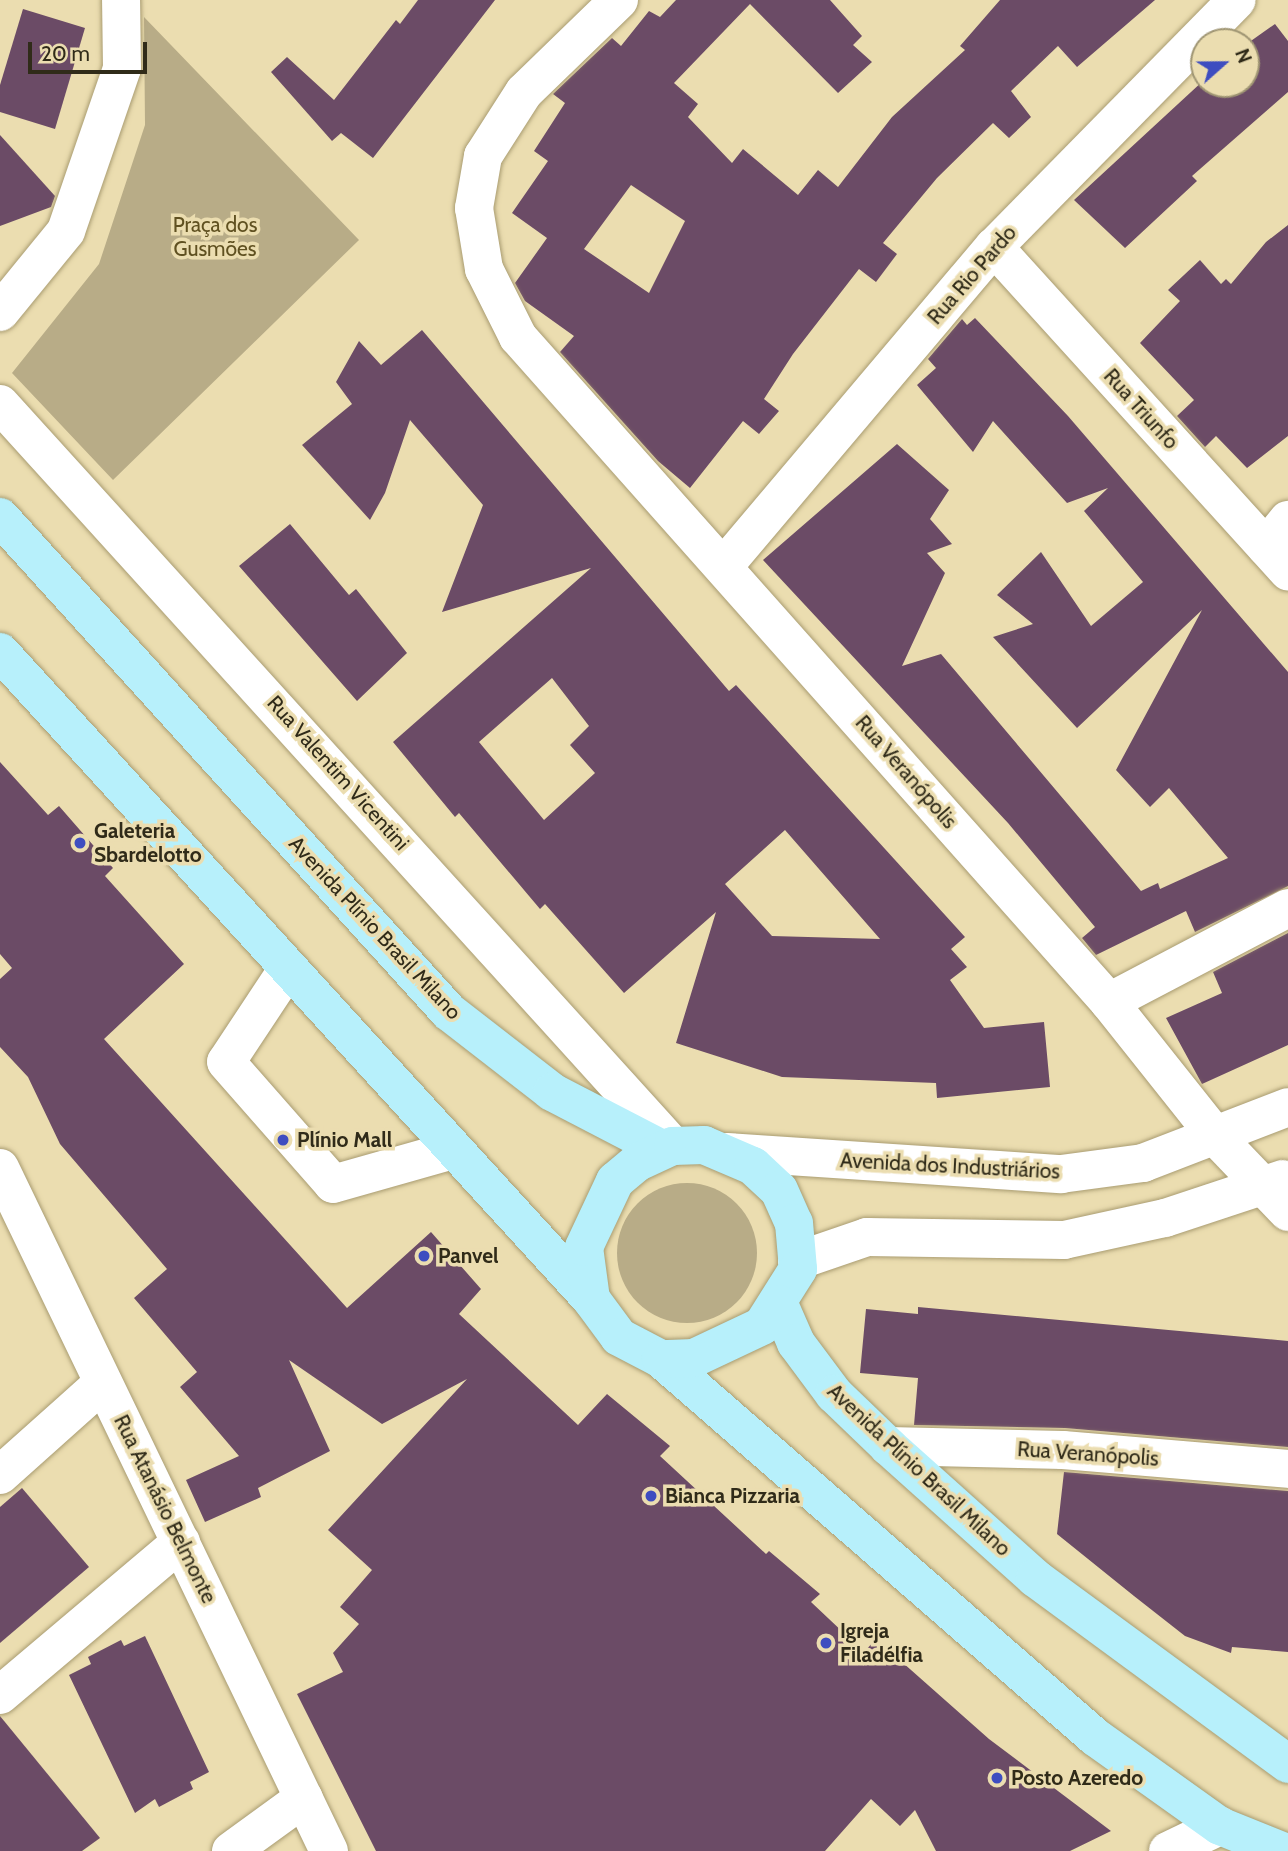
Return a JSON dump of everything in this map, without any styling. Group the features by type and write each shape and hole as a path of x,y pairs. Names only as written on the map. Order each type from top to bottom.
{"main road":[{"name":"Avenida Plínio Brasil Milano","path":"0,517 449,1012 552,1092 667,1147 704,1145 727,1152 753,1166 779,1190 794,1223 797,1261 779,1304 796,1343 834,1394 1035,1578 1288,1764"},
{"path":"4,665 590,1299 619,1337 661,1359 1095,1737 1220,1826 1282,1851"},
{"path":"590,1299 584,1247 599,1208 615,1181 667,1147"},
{"path":"661,1359 694,1358 737,1342 762,1326 779,1304"}],"street":[{"path":"0,312 66,231 122,68 121,0"},
{"name":"Rua Veranópolis","path":"619,0 524,92 483,156 474,208 484,269 519,337 1109,1002 1218,1139 1280,1192"},
{"name":"Rua Rio Pardo","path":"724,566 994,247 1237,0"},
{"name":"Rua Triunfo","path":"994,247 1281,546"},
{"name":"Rua Valentim Vicentini","path":"0,404 667,1147"},
{"path":"1109,1002 1288,908"},
{"path":"287,970 226,1062 333,1184 450,1150"},
{"name":"Avenida dos Industriários","path":"727,1152 1061,1174 1143,1163 1218,1139 1288,1107"},
{"name":"Rua Atanásio Belmonte","path":"0,1168 329,1851"},
{"path":"797,1261 867,1237 1064,1240 1280,1192"},
{"path":"0,1475 103,1383"},
{"name":"Rua Veranópolis","path":"888,1446 1063,1450 1288,1469"},
{"path":"0,1695 181,1542"},
{"path":"231,1851 304,1798"},
{"path":"1168,1851 1220,1826"}],"green space":[{"name":"Praça dos Gusmões","path":"144,17 359,240 113,480 12,373 99,264 145,125"},
{"path":"687,1183 714,1189 736,1204 751,1226 757,1253 751,1280 736,1302 714,1317 687,1323 660,1317 638,1302 623,1280 617,1253 623,1226 638,1204 660,1189"}],"building":[{"path":"418,0 495,0 373,158 341,133 332,141 271,72 287,57 334,100 396,20 400,24"},
{"path":"676,0 830,0 862,36 853,45 872,62 838,93 750,4 674,83 698,104 688,117 732,163 743,149 798,195 818,170 838,187 892,117 965,50 960,46 1000,0 1155,0 1077,67 1058,46 1011,91 1031,117 1009,138 993,123 937,178 883,243 897,254 876,282 859,269 793,354 764,399 779,411 759,434 743,421 690,488 658,461 560,352 574,336 525,301 515,283 547,238 512,213 548,161 534,151 565,103 553,94 612,38 621,46 649,11 660,17","holes":["631,185 685,221 649,293 584,249"]},
{"path":"23,9 85,28 55,129 0,112 0,85"},
{"path":"1275,24 1288,41 1288,92 1192,176 1197,181 1125,248 1074,200 1190,93 1190,98 1260,98 1260,35"},
{"path":"0,135 55,196 51,207 0,226"},
{"path":"1288,225 1288,436 1247,468 1216,436 1205,447 1177,416 1194,400 1140,343 1180,301 1168,290 1200,260 1221,284 1226,279 1231,284 1266,242"},
{"path":"975,318 1068,416 1288,672 1288,886 1195,932 1186,911 1096,955 1082,938 1095,927 1008,823 763,560 897,444 949,490 930,519 952,544 927,553 945,573 902,666 941,654 1141,891 1158,883 1160,889 1228,858 1169,788 1150,807 1116,770 1202,610 1077,728 993,637 1033,624 997,595 1041,552 1091,626 1143,582 1084,511 1108,488 1067,503 993,421 973,452 917,385 936,368 928,359 962,319 967,325"},
{"path":"422,330 729,691 736,685 965,937 951,949 967,967 950,980 984,1028 1044,1022 1050,1087 937,1098 936,1083 782,1077 676,1043 716,912 624,993 545,904 540,909 459,813 455,817 393,742 591,568 442,612 483,505 410,420 385,493 370,520 302,445 352,404 336,382 359,341 381,365","holes":["552,678 589,726 570,745 595,773 544,820 479,742","785,830 880,939 772,936 725,884"]},
{"path":"290,524 349,595 356,589 407,653 357,701 239,566"},
{"path":"0,762 48,815 59,806 113,868 105,876 184,964 104,1039 347,1308 431,1232 481,1289 459,1314 578,1425 607,1394 670,1446 660,1456 766,1554 769,1551 820,1594 811,1602 864,1652 876,1639 989,1739 1111,1831 1070,1851 936,1851 915,1810 900,1826 871,1799 825,1851 376,1851 297,1694 343,1672 333,1653 359,1624 340,1607 372,1570 328,1530 467,1379 382,1424 289,1360 330,1451 258,1488 261,1497 205,1522 186,1480 239,1456 180,1387 197,1372 134,1298 167,1269 60,1144 28,1077 0,1047 0,979 12,968 0,954"},
{"path":"1288,933 1288,1045 1202,1084 1166,1018 1222,993 1213,972"},
{"path":"918,1307 1288,1341 1288,1447 1065,1428 914,1425 918,1378 860,1373 866,1309 918,1314"},
{"path":"1064,1472 1288,1491 1288,1652 1232,1647 1231,1653 1185,1636 1134,1596 1057,1534"},
{"path":"22,1488 89,1567 0,1643 0,1507"},
{"path":"145,1636 209,1772 190,1782 193,1789 159,1807 155,1799 135,1813 69,1675 91,1664 88,1657 121,1640 124,1646"},
{"path":"0,1716 100,1838 82,1851 0,1851"}],"place":[{"name":"Galeteria Sbardelotto","path":"80,843"},
{"name":"Plínio Mall","path":"283,1140"},
{"name":"Panvel","path":"424,1256"},
{"name":"Bianca Pizzaria","path":"651,1496"},
{"name":"Igreja Filadélfia","path":"826,1643"},
{"name":"Posto Azeredo","path":"997,1778"}]}
